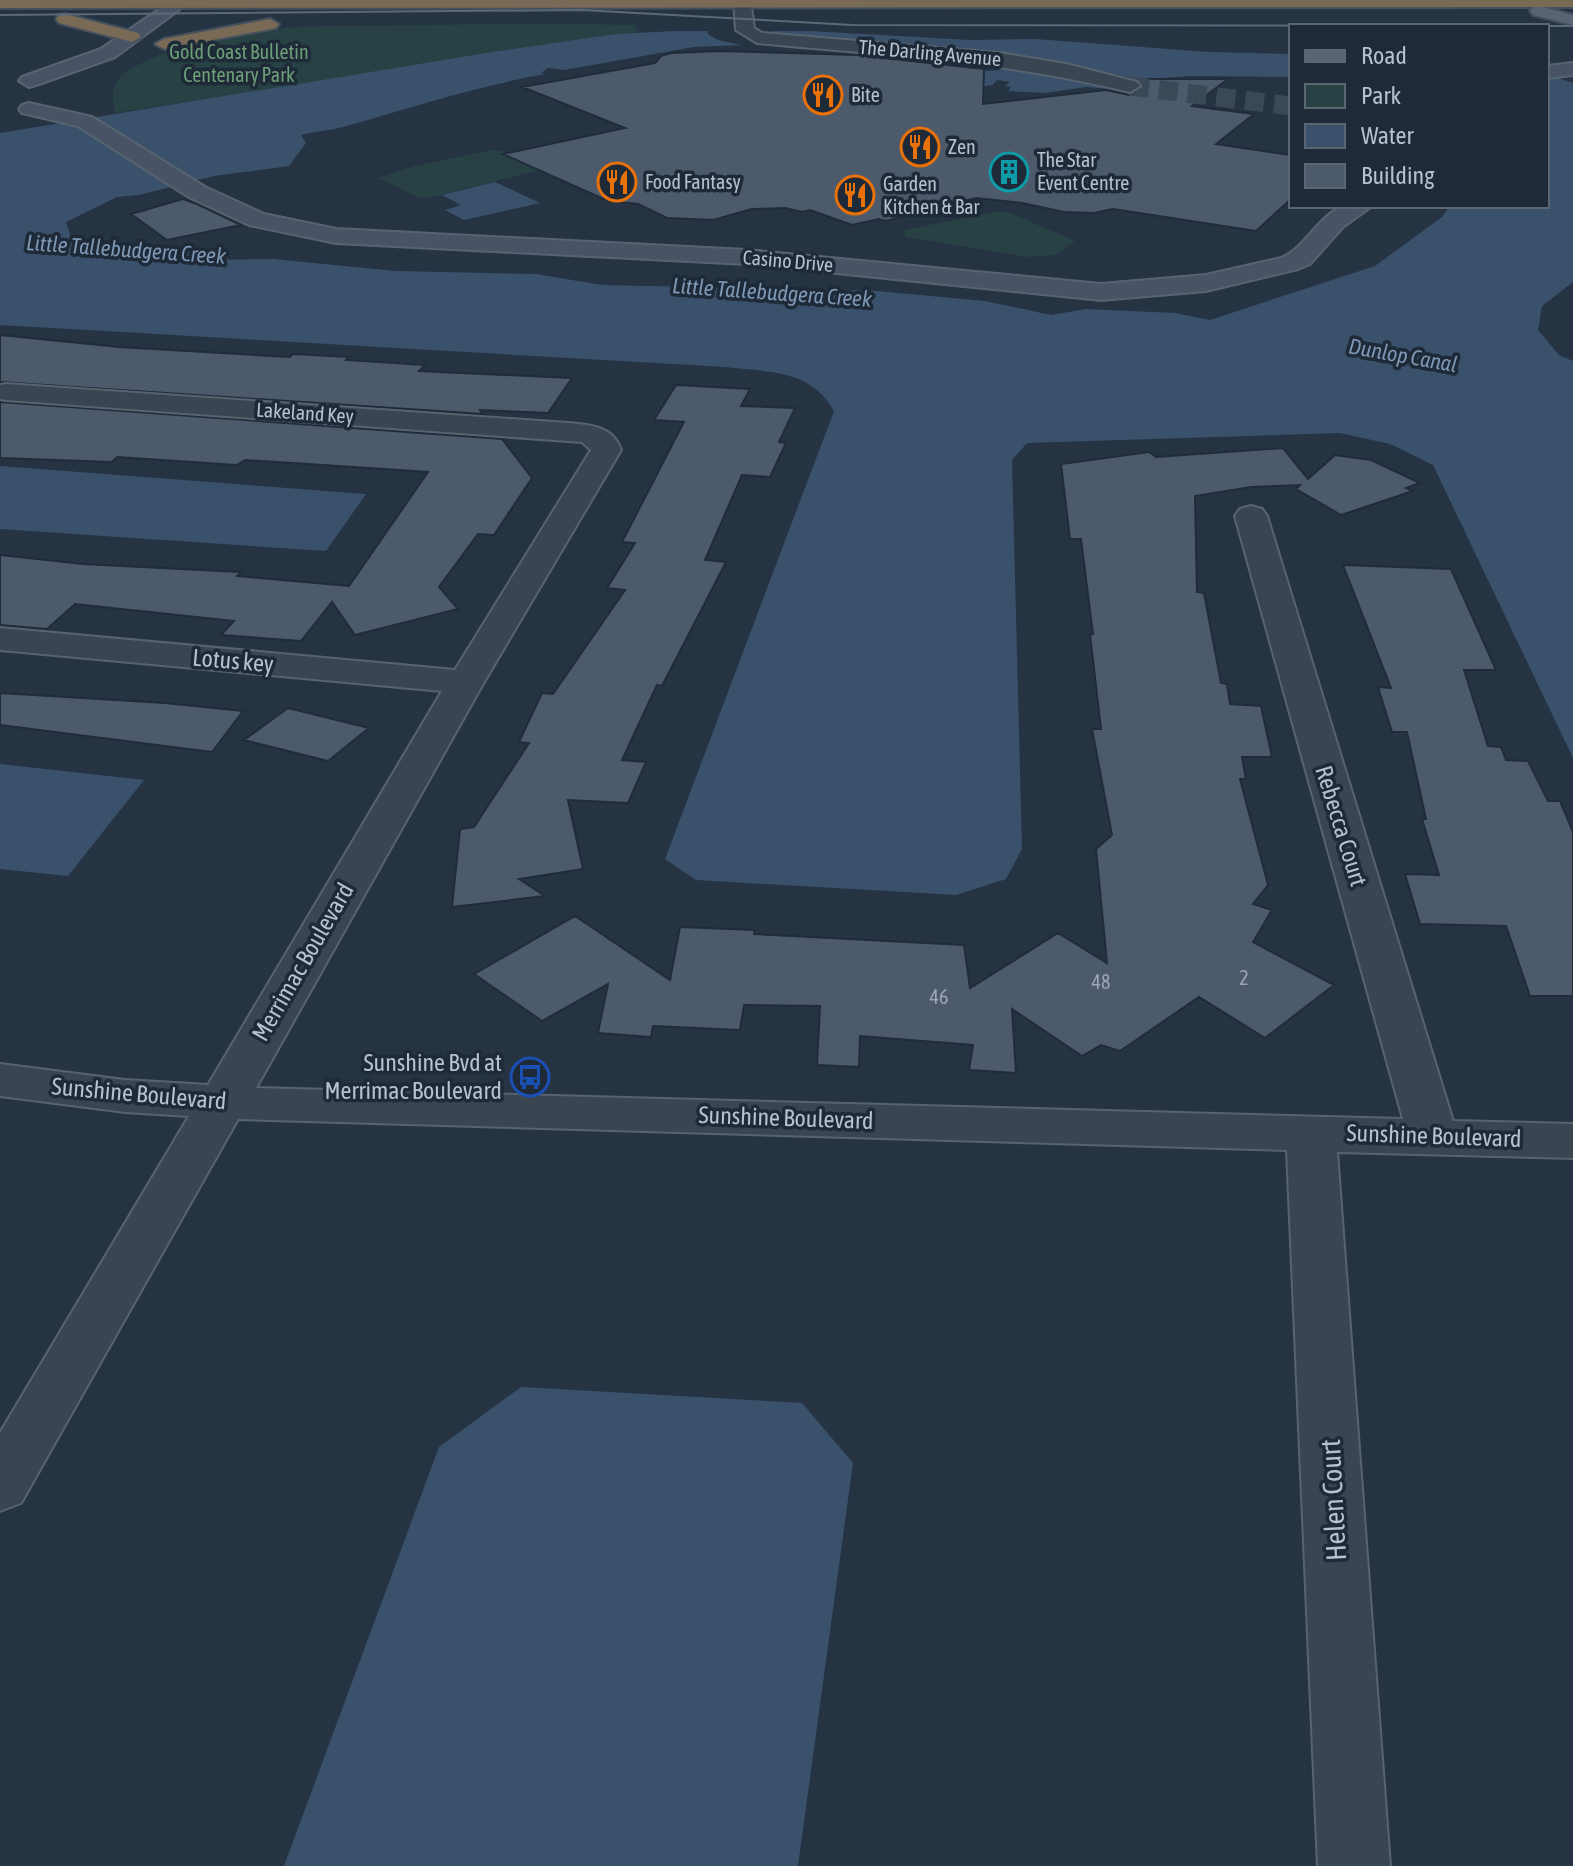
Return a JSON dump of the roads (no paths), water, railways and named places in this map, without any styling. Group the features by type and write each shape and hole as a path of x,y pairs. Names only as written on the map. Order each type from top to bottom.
{"highway":[{"path":"0,3 275,2 743,11 1573,11"},
{"path":"0,19 1573,2"},
{"path":"307,22 332,17"},
{"path":"62,18 132,37"},
{"path":"158,48 286,23"}],"main road":[{"path":"1539,11 1573,20"}],"street":[{"path":"76,91 16,110 85,121 88,114 86,103 76,91 21,82 100,57 182,2"},
{"path":"158,48 212,2"},
{"name":"The Darling Avenue","path":"743,11 751,36 767,40 1011,60 1130,86"},
{"path":"99,76 129,61"},
{"name":"Casino Drive","path":"85,121 197,192 257,220 336,236 437,244 747,257 1101,292 1206,283 1289,264 1301,259 1335,222 1358,208"},
{"name":"Lakeland Key","path":"6,392 568,432 589,434 603,441"},
{"name":"Merrimac Boulevard","path":"0,1486 466,682 602,459 606,450 603,441"},
{"name":"Rebecca Court","path":"1251,516 1433,1136"},
{"name":"Lotus key","path":"0,639 466,682"},
{"name":"Sunshine Boulevard","path":"0,1080 125,1096 224,1102 1573,1141"},
{"name":"Helen Court","path":"1311,1133 1354,1866"}],"water":[{"path":"810,31 969,40 1035,39 1209,52 1289,54 1289,77 1191,76 1148,79 1109,89 1086,87 1045,93 1008,91 1011,87 1005,86 1010,82 997,80 992,85 974,88 984,73 981,69 885,54 744,45 694,47 564,70 548,68 541,73 546,74 301,135 306,143 289,166 214,176 139,195 117,197 66,222 72,240 145,252 188,252 206,260 273,259 396,271 536,274 602,285 877,291 985,301 1051,315 1086,309 1175,313 1210,320 1375,266 1442,217 1449,208 1549,208 1549,75 1573,83 1573,282 1542,306 1538,330 1559,355 1573,361 1573,758 1433,465 1390,444 1340,433 1027,443 1012,460 1022,849 1006,879 956,895 696,880 665,859 834,411 813,387 787,375 725,367 0,325 0,133 616,34"},
{"path":"495,182 540,203 464,220 445,210 461,205 442,195"},
{"path":"0,466 366,494 326,551 0,529"},
{"path":"0,764 144,780 68,876 0,869"},
{"path":"521,1387 802,1403 853,1463 798,1866 284,1866 439,1447"}],"tunnel":[{"path":"1130,86 1289,106"}],"tram line":[{"path":"0,15 582,10 853,25 1289,26"},
{"path":"1549,26 1573,26"}],"place":[{"name":"Bite","path":"823,95"},
{"name":"Zen","path":"920,147"},
{"name":"The Star Event Centre","path":"1009,172"},
{"name":"Food Fantasy","path":"617,182"},
{"name":"Garden Kitchen & Bar","path":"855,195"},
{"name":"Sunshine Bvd at Merrimac Boulevard","path":"530,1077"}],"park label":[{"name":"Gold Coast Bulletin Centenary Park","path":"239,64"}],"water label":[{"name":"Little Tallebudgera Creek","path":"126,249"},
{"name":"Little Tallebudgera Creek","path":"772,292"},
{"name":"Dunlop Canal","path":"1403,355"}]}
